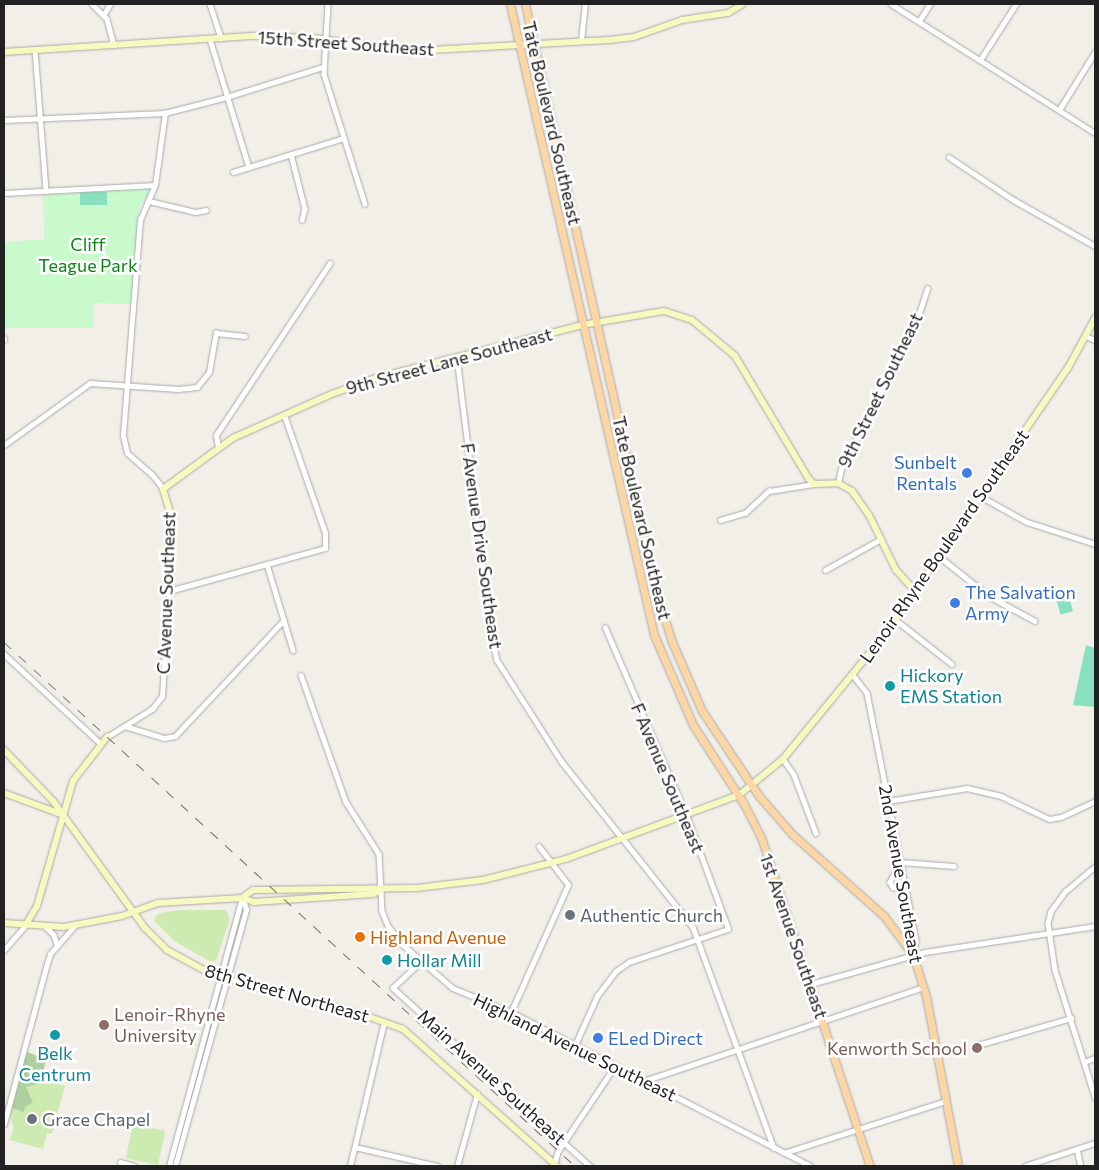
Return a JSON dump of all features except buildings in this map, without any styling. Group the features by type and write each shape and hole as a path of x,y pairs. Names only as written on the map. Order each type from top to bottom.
{"main road":[{"name":"Tate Boulevard Southeast","path":"510,4 654,635 693,724 738,795"},
{"name":"Tate Boulevard Southeast","path":"525,4 659,601 672,642 702,711 752,786 792,834 884,916 913,955"},
{"name":"15th Street Southeast","path":"4,52 276,36 326,39 413,51 581,41 634,37 682,20 728,13 742,4"},
{"name":"9th Street Lane Southeast","path":"163,489 218,448 284,415 354,385 582,325 596,324 659,311 676,313 705,329 740,363 814,484"},
{"name":"Lenoir Rhyne Boulevard Southeast","path":"242,898 253,890 373,886 383,889 466,882 552,864 738,795 752,786 783,759 853,676 896,620 940,557 1086,336 1095,318"},
{"name":"9th Street Southeast","path":"814,484 838,484"},
{"path":"838,484 849,488 859,500 896,570 916,592"},
{"name":"C Avenue Southeast","path":"163,489 170,512 169,591"},
{"path":"25,926 37,906 73,781 100,743 107,737"},
{"name":"8th Street Northeast","path":"4,750 62,815 133,912 167,950 194,966 223,977 384,1021 407,1032 555,1165"},
{"path":"4,793 62,815"},
{"name":"1st Avenue Southeast","path":"738,795 760,837 823,1019 870,1166"},
{"name":"Lenoir Rhyne Boulevard Southeast","path":"133,912 170,902 242,898 254,902 373,894 383,889"},
{"path":"4,923 46,927 75,925 133,912"},
{"name":"2nd Avenue Southeast","path":"913,955 924,987 958,1166"}],"street":[{"path":"92,4 104,14 112,30 114,45"},
{"path":"104,14 110,4"},
{"path":"210,4 221,38"},
{"path":"328,4 323,67 365,204"},
{"path":"581,41 585,4"},
{"path":"891,4 1095,133"},
{"path":"919,20 930,4"},
{"path":"980,60 1016,4"},
{"path":"210,39 249,167"},
{"path":"35,50 46,190"},
{"path":"1059,110 1095,52"},
{"path":"4,120 165,113 227,97 323,67"},
{"name":"C Avenue Southeast","path":"163,489 125,449 123,435 140,220 155,184 165,113"},
{"path":"233,172 344,138"},
{"path":"291,154 306,209 302,220"},
{"path":"949,157 1012,199 1095,246"},
{"path":"4,193 155,184"},
{"path":"148,201 191,212 206,210"},
{"path":"218,448 216,435 330,263"},
{"name":"9th Street Southeast","path":"838,484 841,469 917,320 927,289"},
{"path":"4,445 85,385 96,382 178,389 201,385 209,372 217,333 245,336"},
{"path":"1086,336 1095,340"},
{"name":"F Avenue Drive Southeast","path":"457,357 495,654 543,735 687,918 699,939"},
{"path":"169,591 325,548 325,533 284,415"},
{"name":"9th Street Southeast","path":"720,520 744,513 768,492 814,484"},
{"path":"980,496 1027,522 1095,544"},
{"path":"825,570 881,539"},
{"path":"940,557 989,596 1035,620"},
{"path":"267,564 293,650"},
{"name":"C Avenue Southeast","path":"107,737 152,709 162,696 169,591"},
{"path":"896,620 952,664"},
{"path":"125,726 164,738 175,736 283,621"},
{"name":"F Avenue Southeast","path":"605,628 686,815 728,929 699,939"},
{"path":"4,654 100,743"},
{"name":"Highland Avenue Southeast","path":"302,675 346,802 379,854 383,889 382,911 388,926 421,962 453,988 510,1012 810,1166"},
{"name":"2nd Avenue Southeast","path":"853,676 867,693 916,941 913,955"},
{"path":"783,759 794,775 816,833"},
{"path":"888,801 967,788 1001,796 1049,819 1062,818 1095,801"},
{"path":"510,1012 554,908 568,885 539,847"},
{"path":"904,883 899,888 893,888 890,882 900,862 954,866"},
{"path":"1095,867 1076,881 1058,900 1049,916 1055,970 1095,1097"},
{"path":"168,1166 223,977 246,910 242,898"},
{"path":"175,1166 242,898"},
{"path":"4,1124 47,964 57,945 75,925"},
{"path":"4,950 25,926"},
{"path":"811,984 913,955 1095,926"},
{"path":"46,927 54,935 57,945"},
{"path":"576,1045 598,996 616,971 629,962 699,939 774,1148"},
{"name":"Main Avenue Southeast","path":"421,962 393,988 590,1166"},
{"path":"644,1081 739,1047 924,987"},
{"path":"978,1045 1070,1018"},
{"path":"350,1166 384,1021"},
{"path":"1084,1062 1095,1058"},
{"path":"555,1165 558,1150 615,1066"},
{"path":"457,1166 477,1094"},
{"path":"784,1153 946,1101"},
{"path":"1026,1166 1095,1143"},
{"path":"355,1147 438,1166"},
{"path":"1077,1149 1081,1166"},
{"path":"120,1162 134,1166"}],"green space":[{"name":"Cliff Teague Park","path":"147,188 150,191 139,209 131,304 93,303 94,328 4,328 4,242 44,239 43,195"},
{"path":"80,192 107,192 107,205 80,205"},
{"path":"1067,589 1073,611 1060,615 1054,592"},
{"path":"1086,645 1095,648 1094,707 1073,705"},
{"path":"180,910 226,910 230,919 216,961 209,961 176,942 155,922 155,917 160,913"},
{"path":"27,1052 46,1059 41,1083 26,1087 33,1102 25,1107 24,1112 12,1108"},
{"path":"47,1081 65,1086 52,1134 47,1133 43,1149 9,1140 14,1128 10,1116 12,1108 23,1111 26,1087"},
{"path":"133,1124 165,1131 158,1165 126,1158"}],"railway":[{"path":"4,642 575,1166"}],"place":[{"name":"Sunbelt Rentals","path":"967,473"},
{"name":"The Salvation Army","path":"955,603"},
{"name":"Hickory EMS Station","path":"890,686"},
{"name":"Authentic Church","path":"570,915"},
{"name":"Highland Avenue","path":"360,937"},
{"name":"Hollar Mill","path":"387,960"},
{"name":"Lenoir-Rhyne University","path":"104,1025"},
{"name":"Belk Centrum","path":"55,1035"},
{"name":"ELed Direct","path":"598,1038"},
{"name":"Kenworth School","path":"977,1048"},
{"name":"Grace Chapel","path":"32,1119"}]}
